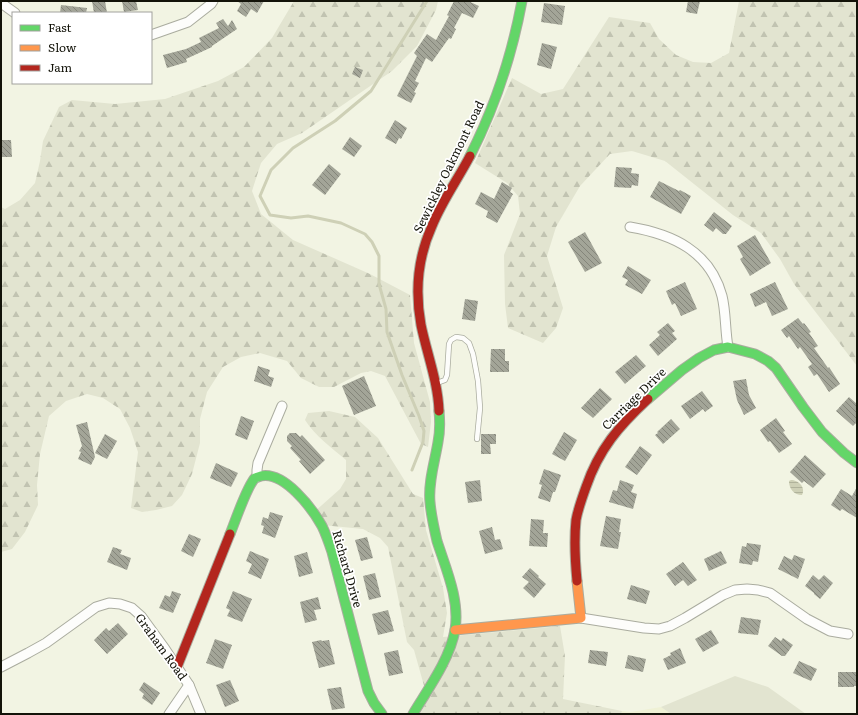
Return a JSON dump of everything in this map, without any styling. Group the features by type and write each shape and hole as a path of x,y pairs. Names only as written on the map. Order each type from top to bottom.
{"street":[{"path":"152,35 188,22 213,1"},
{"name":"Sewickley Oakmont Road","path":"413,714 445,657 455,630 456,620 454,602 434,531 430,501 430,490 440,428 439,405 424,339 418,287 419,274 423,250 432,225 468,159 485,123 504,73 510,54 522,1"},
{"path":"1,3 14,12"},
{"path":"630,227 655,232 668,237 681,243 702,258 718,282 724,309 728,347"},
{"name":"Carriage Drive","path":"581,618 575,558 576,522 585,488 600,455 617,431 657,391 700,357 728,347 762,356 776,368 807,414 824,435 857,463"},
{"path":"177,667 249,487 257,477 258,463 282,406"},
{"name":"Richard Drive","path":"257,477 269,476 288,484 318,518 322,525 332,552 368,690 375,706 382,714"},
{"path":"455,630 581,618 659,629 670,626 724,595 735,590 747,589 758,590 770,594 807,619 830,631 848,634"},
{"name":"Graham Road","path":"1,667 46,643 96,607 114,603 126,606 141,616 189,685 201,714"},
{"path":"169,714 189,685"}],"lane":[{"path":"435,384 445,380 447,375 449,344 451,340 456,336 469,342 478,381 480,408 477,439"}],"shaded area":[{"path":"791,480 801,484 803,489 802,495 792,491 789,484 789,481"},
{"path":"661,707 671,714 621,714 622,711 631,712"}],"green space":[{"path":"294,1 438,1 436,10 417,46 392,71 302,133 277,144 261,163 252,191 261,214 293,240 370,274 410,295 414,343 430,402 431,422 428,447 421,444 385,376 371,371 361,373 334,387 319,387 301,378 287,361 260,353 241,357 223,367 207,392 200,419 200,443 192,474 182,495 172,506 142,512 131,508 138,452 130,428 120,409 103,398 87,394 66,401 49,416 40,454 37,485 38,505 25,532 12,549 1,552 1,207 5,209 20,200 35,183 43,141 59,107 72,100 115,104 165,99 218,81 244,67 272,38"},
{"path":"739,1 857,1 857,366 794,284 780,259 761,233 733,215 665,161 632,151 610,154 580,186 556,227 547,256 563,308 556,328 543,343 508,328 505,304 504,255 520,214 518,196 507,183 475,163 512,78 541,94 563,89 609,17 650,23 659,39 676,55 693,62 711,63 729,53"},
{"path":"329,411 355,417 378,438 413,494 423,498 426,530 443,588 447,613 443,637 560,626 565,656 563,699 622,711 621,714 420,714 428,700 414,650 407,642 388,547 380,538 363,529 322,525 313,513 340,489 346,479 346,460 319,437 305,420 308,413"},
{"path":"735,676 768,687 806,714 671,714 661,707"}],"building":[{"path":"92,1 105,1 107,12 94,12"},
{"path":"122,1 136,1 138,10 124,12"},
{"path":"237,1 264,1 257,13 251,9 246,17 237,11 241,4"},
{"path":"454,1 468,1 479,6 473,18 462,13 454,28 456,29 451,39 449,38 432,62 426,58 415,81 419,83 414,92 416,93 411,103 397,96 417,56 414,53 427,34 436,40 449,16 447,15"},
{"path":"688,1 700,1 697,14 686,12"},
{"path":"544,3 565,6 562,25 541,22"},
{"path":"61,5 87,8 86,12 60,12"},
{"path":"223,19 228,26 232,20 237,29 212,47 186,59 187,62 167,68 163,55 186,49 201,42 199,38 219,28 216,23"},
{"path":"542,43 557,47 551,69 537,65"},
{"path":"355,67 363,70 360,78 352,74"},
{"path":"395,120 407,128 401,139 399,138 396,144 385,138"},
{"path":"350,137 362,146 354,157 342,149"},
{"path":"1,140 11,140 12,157 1,157"},
{"path":"329,164 341,174 325,195 312,185"},
{"path":"616,167 632,168 631,173 639,174 638,186 632,185 631,188 614,187"},
{"path":"659,181 691,196 681,214 650,197"},
{"path":"502,182 512,188 510,192 513,194 497,223 486,217 488,211 475,204 481,192 494,199"},
{"path":"714,212 732,226 726,234 723,234 716,228 713,232 704,225"},
{"path":"585,232 602,263 585,272 568,242"},
{"path":"755,235 771,263 750,276 740,259 743,257 737,246"},
{"path":"628,266 651,280 642,294 625,285 628,280 622,277"},
{"path":"685,282 697,309 681,316 675,303 672,305 666,291"},
{"path":"775,282 788,309 772,316 766,302 755,307 750,294"},
{"path":"465,299 478,301 475,321 462,319"},
{"path":"798,318 811,332 809,333 818,346 814,348 840,384 829,392 817,374 814,376 808,367 812,364 800,347 798,349 789,336 787,338 781,330"},
{"path":"668,323 675,331 672,333 677,339 658,356 649,345 660,335 657,332"},
{"path":"491,349 505,349 505,361 509,361 509,372 490,372"},
{"path":"636,355 646,366 625,384 615,372"},
{"path":"258,366 270,370 268,376 274,378 271,387 254,381"},
{"path":"364,376 376,406 354,415 342,386"},
{"path":"746,379 749,395 756,408 744,415 737,400 733,381"},
{"path":"600,388 612,399 593,418 581,408"},
{"path":"702,391 713,406 705,412 703,409 690,419 681,406"},
{"path":"849,397 857,404 857,422 853,426 836,411"},
{"path":"241,416 254,421 247,440 235,435"},
{"path":"776,418 785,431 783,432 792,444 779,453 770,441 768,442 760,430"},
{"path":"671,419 680,429 663,444 655,435"},
{"path":"87,422 95,457 91,465 78,459 81,452 79,451 82,446 76,425"},
{"path":"564,432 577,440 565,461 552,454"},
{"path":"290,433 296,433 300,437 302,435 325,460 310,474 299,461 301,460 290,448 292,446 287,441 287,436"},
{"path":"105,434 117,441 107,459 95,453"},
{"path":"481,434 496,434 496,444 490,444 491,454 481,454"},
{"path":"640,446 652,455 637,475 625,467"},
{"path":"805,455 826,474 813,488 804,481 802,483 790,472"},
{"path":"216,463 238,473 231,487 210,478"},
{"path":"544,469 561,475 550,502 538,498 542,485 539,484"},
{"path":"480,480 482,501 468,503 465,482"},
{"path":"620,480 634,485 631,492 637,494 633,509 609,502 613,490 617,491"},
{"path":"857,487 857,518 842,509 840,511 831,505 841,489 852,496"},
{"path":"270,512 283,516 275,538 262,533 264,526 261,525 263,517 268,519"},
{"path":"606,516 621,519 619,532 621,532 618,549 600,546"},
{"path":"531,519 544,520 543,533 548,533 547,547 529,546"},
{"path":"492,527 495,540 500,539 503,549 485,554 479,531"},
{"path":"189,534 201,539 193,557 181,551"},
{"path":"367,537 373,558 361,561 355,540"},
{"path":"747,543 761,545 758,562 753,561 752,565 739,563 742,546 746,547"},
{"path":"113,547 122,550 120,554 131,558 127,570 107,562"},
{"path":"250,551 269,559 261,579 248,573 252,564 246,561"},
{"path":"721,551 727,563 709,571 704,559"},
{"path":"307,552 313,573 299,577 294,556"},
{"path":"794,555 805,559 798,579 778,569 784,556 792,560"},
{"path":"683,562 697,580 688,586 683,580 675,586 666,574"},
{"path":"530,568 546,584 534,598 523,588 529,582 522,577"},
{"path":"375,573 381,597 369,600 363,576"},
{"path":"813,575 819,580 824,575 833,583 820,599 805,586"},
{"path":"631,585 650,591 646,604 627,599"},
{"path":"172,591 181,594 173,613 159,608 165,595 170,597"},
{"path":"233,591 252,599 242,622 227,616 230,610 226,608"},
{"path":"318,597 321,609 314,610 317,620 305,623 300,602"},
{"path":"388,610 394,631 378,635 372,614"},
{"path":"741,617 761,620 758,635 738,633"},
{"path":"118,623 128,634 107,654 94,640 106,628 109,631"},
{"path":"711,630 719,643 703,652 695,639"},
{"path":"775,637 781,641 783,638 793,645 785,656 782,656 768,646"},
{"path":"215,639 232,645 223,669 206,663"},
{"path":"329,640 335,664 319,668 312,642"},
{"path":"680,648 686,663 668,670 663,659 671,655 670,653"},
{"path":"398,650 403,673 389,676 384,653"},
{"path":"590,650 608,652 606,666 588,663"},
{"path":"628,655 646,659 643,672 625,668"},
{"path":"799,661 817,669 811,681 793,673"},
{"path":"838,672 857,672 857,686 838,687"},
{"path":"230,680 239,701 225,707 216,685"},
{"path":"144,682 160,693 152,705 142,698 144,694 139,690"},
{"path":"341,687 345,708 332,710 327,689"}],"waterway":[{"path":"412,470 423,442 424,431 387,332 386,309 379,284 379,256 372,242 365,234 341,223 308,216 291,218 270,215 260,196 271,170 293,148 335,121 371,91 427,1"}],"traffic: fast":[{"path":"470,156 487,119 502,80 522,1"},
{"path":"648,399 682,370 714,350 728,347 755,354 768,361 776,368 822,432 857,463"},
{"path":"413,714 438,674 448,652 455,630 456,619 454,596 437,541 430,502 431,479 439,434 439,411"},
{"path":"230,534 245,496 255,478 270,476 279,479 296,492 304,501 322,526 332,552 368,691 382,714"}],"traffic: slow":[{"path":"455,630 581,618 577,581"}],"traffic: jam":[{"path":"439,411 434,379 419,313 419,275 427,238 432,226 445,199 470,156"},
{"path":"577,581 575,550 576,520 591,473 611,439 648,399"},
{"path":"177,667 230,534"}]}
